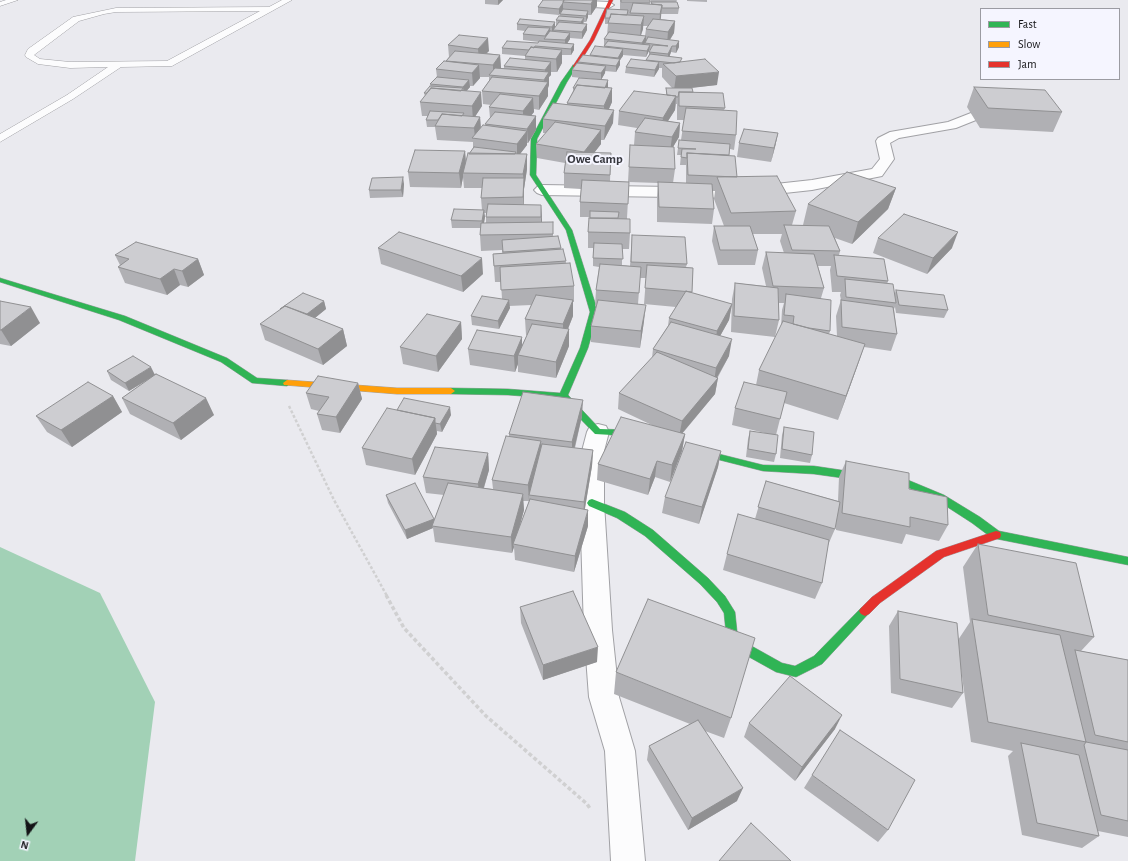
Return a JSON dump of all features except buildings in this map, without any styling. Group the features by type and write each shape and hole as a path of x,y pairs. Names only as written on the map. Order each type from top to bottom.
{"street":[{"path":"555,3 610,3 592,40 564,82 534,139 533,175 569,230 594,312 584,348 563,396"},
{"path":"542,190 738,193 812,185 876,173 887,159 883,141 896,135 951,125 971,117"},
{"path":"0,280 122,318 224,360 255,381 397,391 508,392 563,396 598,432 629,433 651,439"},
{"path":"598,432 593,451 592,503 598,630 604,697 620,751 628,861"},
{"path":"681,447 763,468 814,470 908,484 941,498 976,520 996,535 1128,561"},
{"path":"592,503 621,515 649,533 704,581 721,599 728,612 732,633 744,648 780,668 796,672 818,660 844,630 876,600 940,554 996,535"}],"lane":[{"path":"0,4 14,0"},
{"path":"270,10 116,10 104,12 76,19 31,51 30,55 38,61 52,64 169,64 270,10 288,0"},
{"path":"110,3 143,5 169,2"},
{"path":"0,139 70,97 118,65"}],"path":[{"path":"255,381 288,404 334,500 404,628 486,716 587,804 592,811"}],"green space":[{"path":"0,547 100,593 155,702 135,861 0,861"}],"traffic: fast":[{"path":"563,396 584,348 594,312 569,230 533,175 534,139 564,82 575,66"},
{"path":"0,280 122,318 224,360 255,381 287,383"},
{"path":"451,391 508,392 563,396 598,432 629,433 642,437"},
{"path":"691,450 763,468 814,470 908,484 941,498 976,520 996,535 1128,561"},
{"path":"592,503 621,515 649,533 704,581 721,599 729,612 732,633 744,648 780,668 796,672 818,660 865,611"}],"traffic: slow":[{"path":"287,383 397,391 451,391"}],"traffic: jam":[{"path":"575,66 592,40 611,0"},
{"path":"865,611 876,600 940,554 996,535"}],"district":[{"name":"Owe Camp","path":"595,159"}]}
